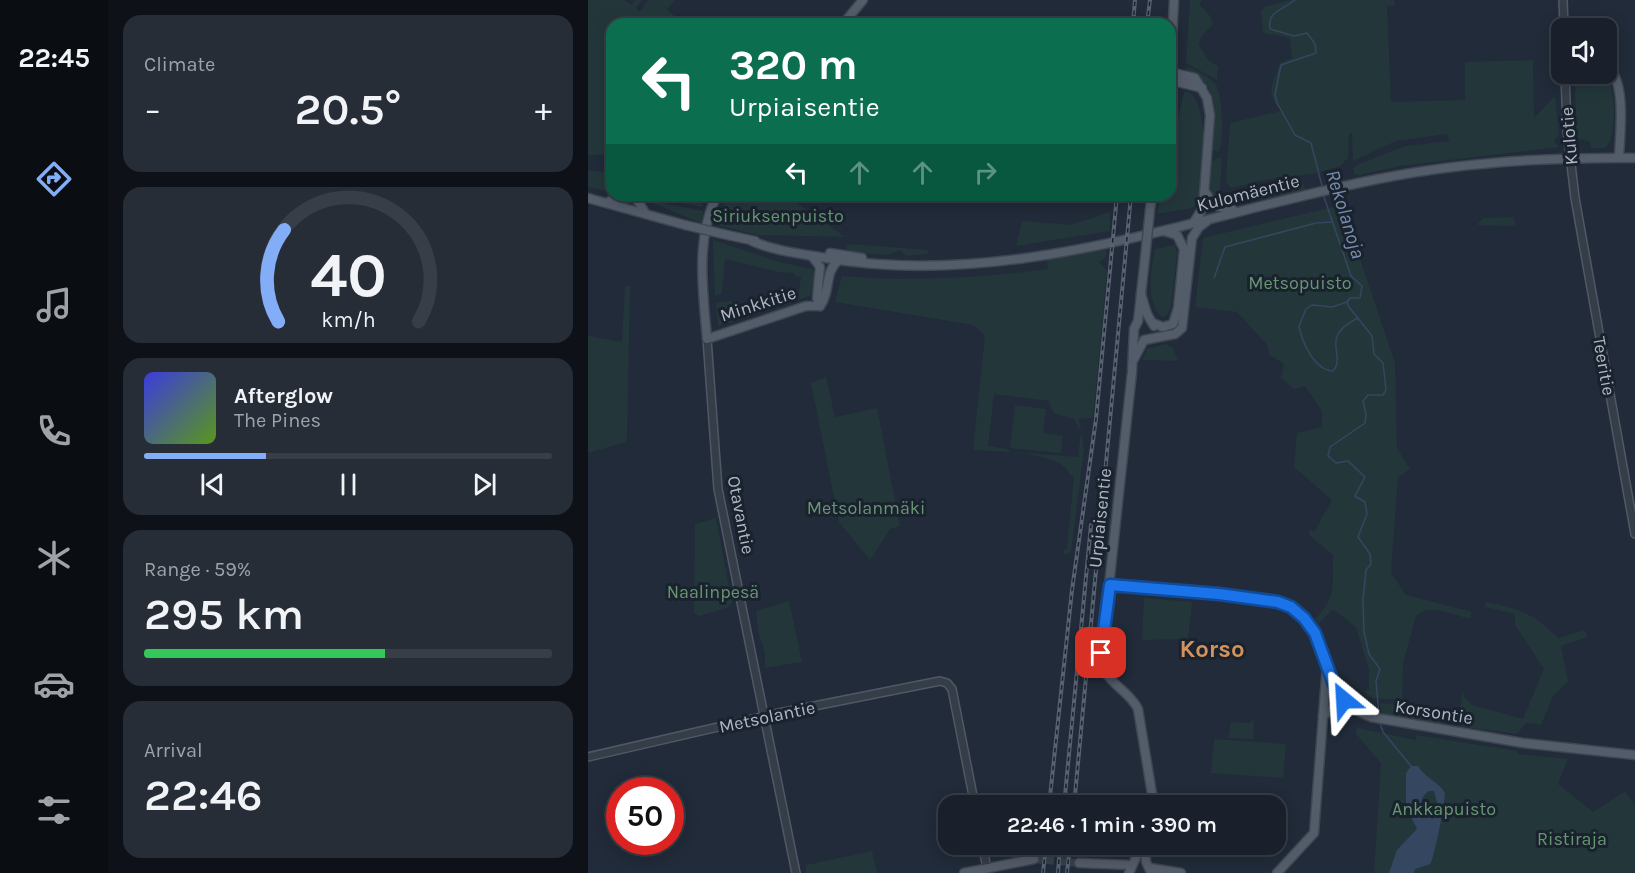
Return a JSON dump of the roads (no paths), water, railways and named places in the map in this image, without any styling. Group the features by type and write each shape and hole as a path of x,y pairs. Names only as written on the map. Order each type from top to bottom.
{"main road":[{"path":"848,18 863,0"},
{"path":"1173,18 1174,0"},
{"path":"1176,77 1195,78 1207,98 1210,115 1206,190 1203,208 1194,223"},
{"path":"1617,81 1619,158"},
{"name":"Kulomäentie","path":"588,202 839,260 905,265 977,264 1032,258 1161,231 1349,185 1410,173 1467,166 1635,158"},
{"path":"1206,190 1210,202 1220,209 1242,210"},
{"name":"Kulomäentie","path":"588,198 685,225"},
{"path":"638,201 644,212"},
{"name":"Otavantie","path":"707,339 703,248 708,219 715,201"},
{"name":"Urpiaisentie","path":"1151,201 1138,321 1134,325 1136,335 1102,667 1131,698 1138,709 1152,795"},
{"path":"1136,335 1147,339 1175,334 1184,322 1192,238 1199,227 1212,218"},
{"path":"1138,321 1151,322 1163,327 1172,325 1178,308 1183,244 1177,235 1161,231"},
{"name":"Kulomäentie","path":"752,241 905,265"},
{"path":"811,255 820,267 817,298 820,306"},
{"path":"820,306 825,299 831,268 839,260"},
{"name":"Urpiaisentie","path":"1133,362 1147,339 1155,332 1141,294"},
{"name":"Minkkitie","path":"707,339 806,306 820,306"},
{"path":"1110,585 1219,594 1278,602 1294,609 1309,624 1341,696"},
{"path":"1277,873 1314,833 1327,665"},
{"path":"1323,704 1341,696"},
{"path":"1323,716 1341,696"},
{"name":"Korsontie","path":"1341,696 1371,717 1390,722 1523,742 1635,755"},
{"path":"964,873 1034,859"},
{"path":"1079,863 1132,866 1181,873"},
{"path":"1104,866 1122,873"}],"street":[{"path":"1563,0 1564,18"},
{"name":"Kulotie","path":"1565,84 1567,130 1575,198"},
{"name":"Teeritie","path":"1575,198 1635,534"},
{"name":"Otavantie","path":"707,339 718,489 796,873"},
{"name":"Metsolantie","path":"588,757 765,716 940,681 947,683 952,689 973,795"},
{"path":"984,855 987,868"}],"water":[{"path":"1411,766 1418,766 1445,793 1443,807 1437,842 1430,864 1415,869 1414,873 1389,873 1397,850 1417,829 1406,807 1406,773","holes":["1434,791 1438,806 1433,819 1422,810 1421,802 1425,794"]}],"waterway":[{"name":"Rekolanoja","path":"1295,0 1273,15 1270,29 1294,36 1307,33 1315,44 1316,53 1281,65 1275,95 1295,135 1311,143 1322,186"},
{"name":"Rekolanoja","path":"1323,194 1351,276 1362,286 1360,298 1350,298 1347,302 1372,336 1374,354 1383,363 1386,390 1383,395 1368,395 1363,401 1365,423 1330,447 1328,456 1336,463 1348,461 1365,477 1355,496 1365,502 1367,514 1358,537 1370,554 1371,564 1366,570 1363,600 1364,632 1369,654 1380,669 1376,681 1379,716"},
{"path":"1214,278 1225,247 1316,223 1332,222"},
{"path":"1347,302 1332,307 1312,305 1306,309 1299,326 1306,347 1320,366 1333,371 1337,359 1336,339 1339,332 1358,318"},
{"name":"Rekolanoja","path":"1380,723 1383,732 1411,766"}],"tunnel":[{"path":"1034,859 1079,863"}],"railway":[{"path":"1134,18 1135,0"},
{"path":"1148,18 1150,0"},
{"path":"1050,795 1072,590 1096,419 1116,201"},
{"path":"1075,795 1130,201"},
{"path":"1065,795 1091,525"},
{"path":"1043,873 1045,855"},
{"path":"1058,873 1059,855"},
{"path":"1067,873 1069,855"}],"district":[{"name":"Korso","path":"1212,649"}],"park label":[{"name":"Siriuksenpuisto","path":"778,216"},
{"name":"Metsopuisto","path":"1300,283"},
{"name":"Metsolanmäki","path":"866,508"},
{"name":"Naalinpesä","path":"713,592"},
{"name":"Ankkapuisto","path":"1444,809"},
{"name":"Ristiraja","path":"1572,839"}]}
